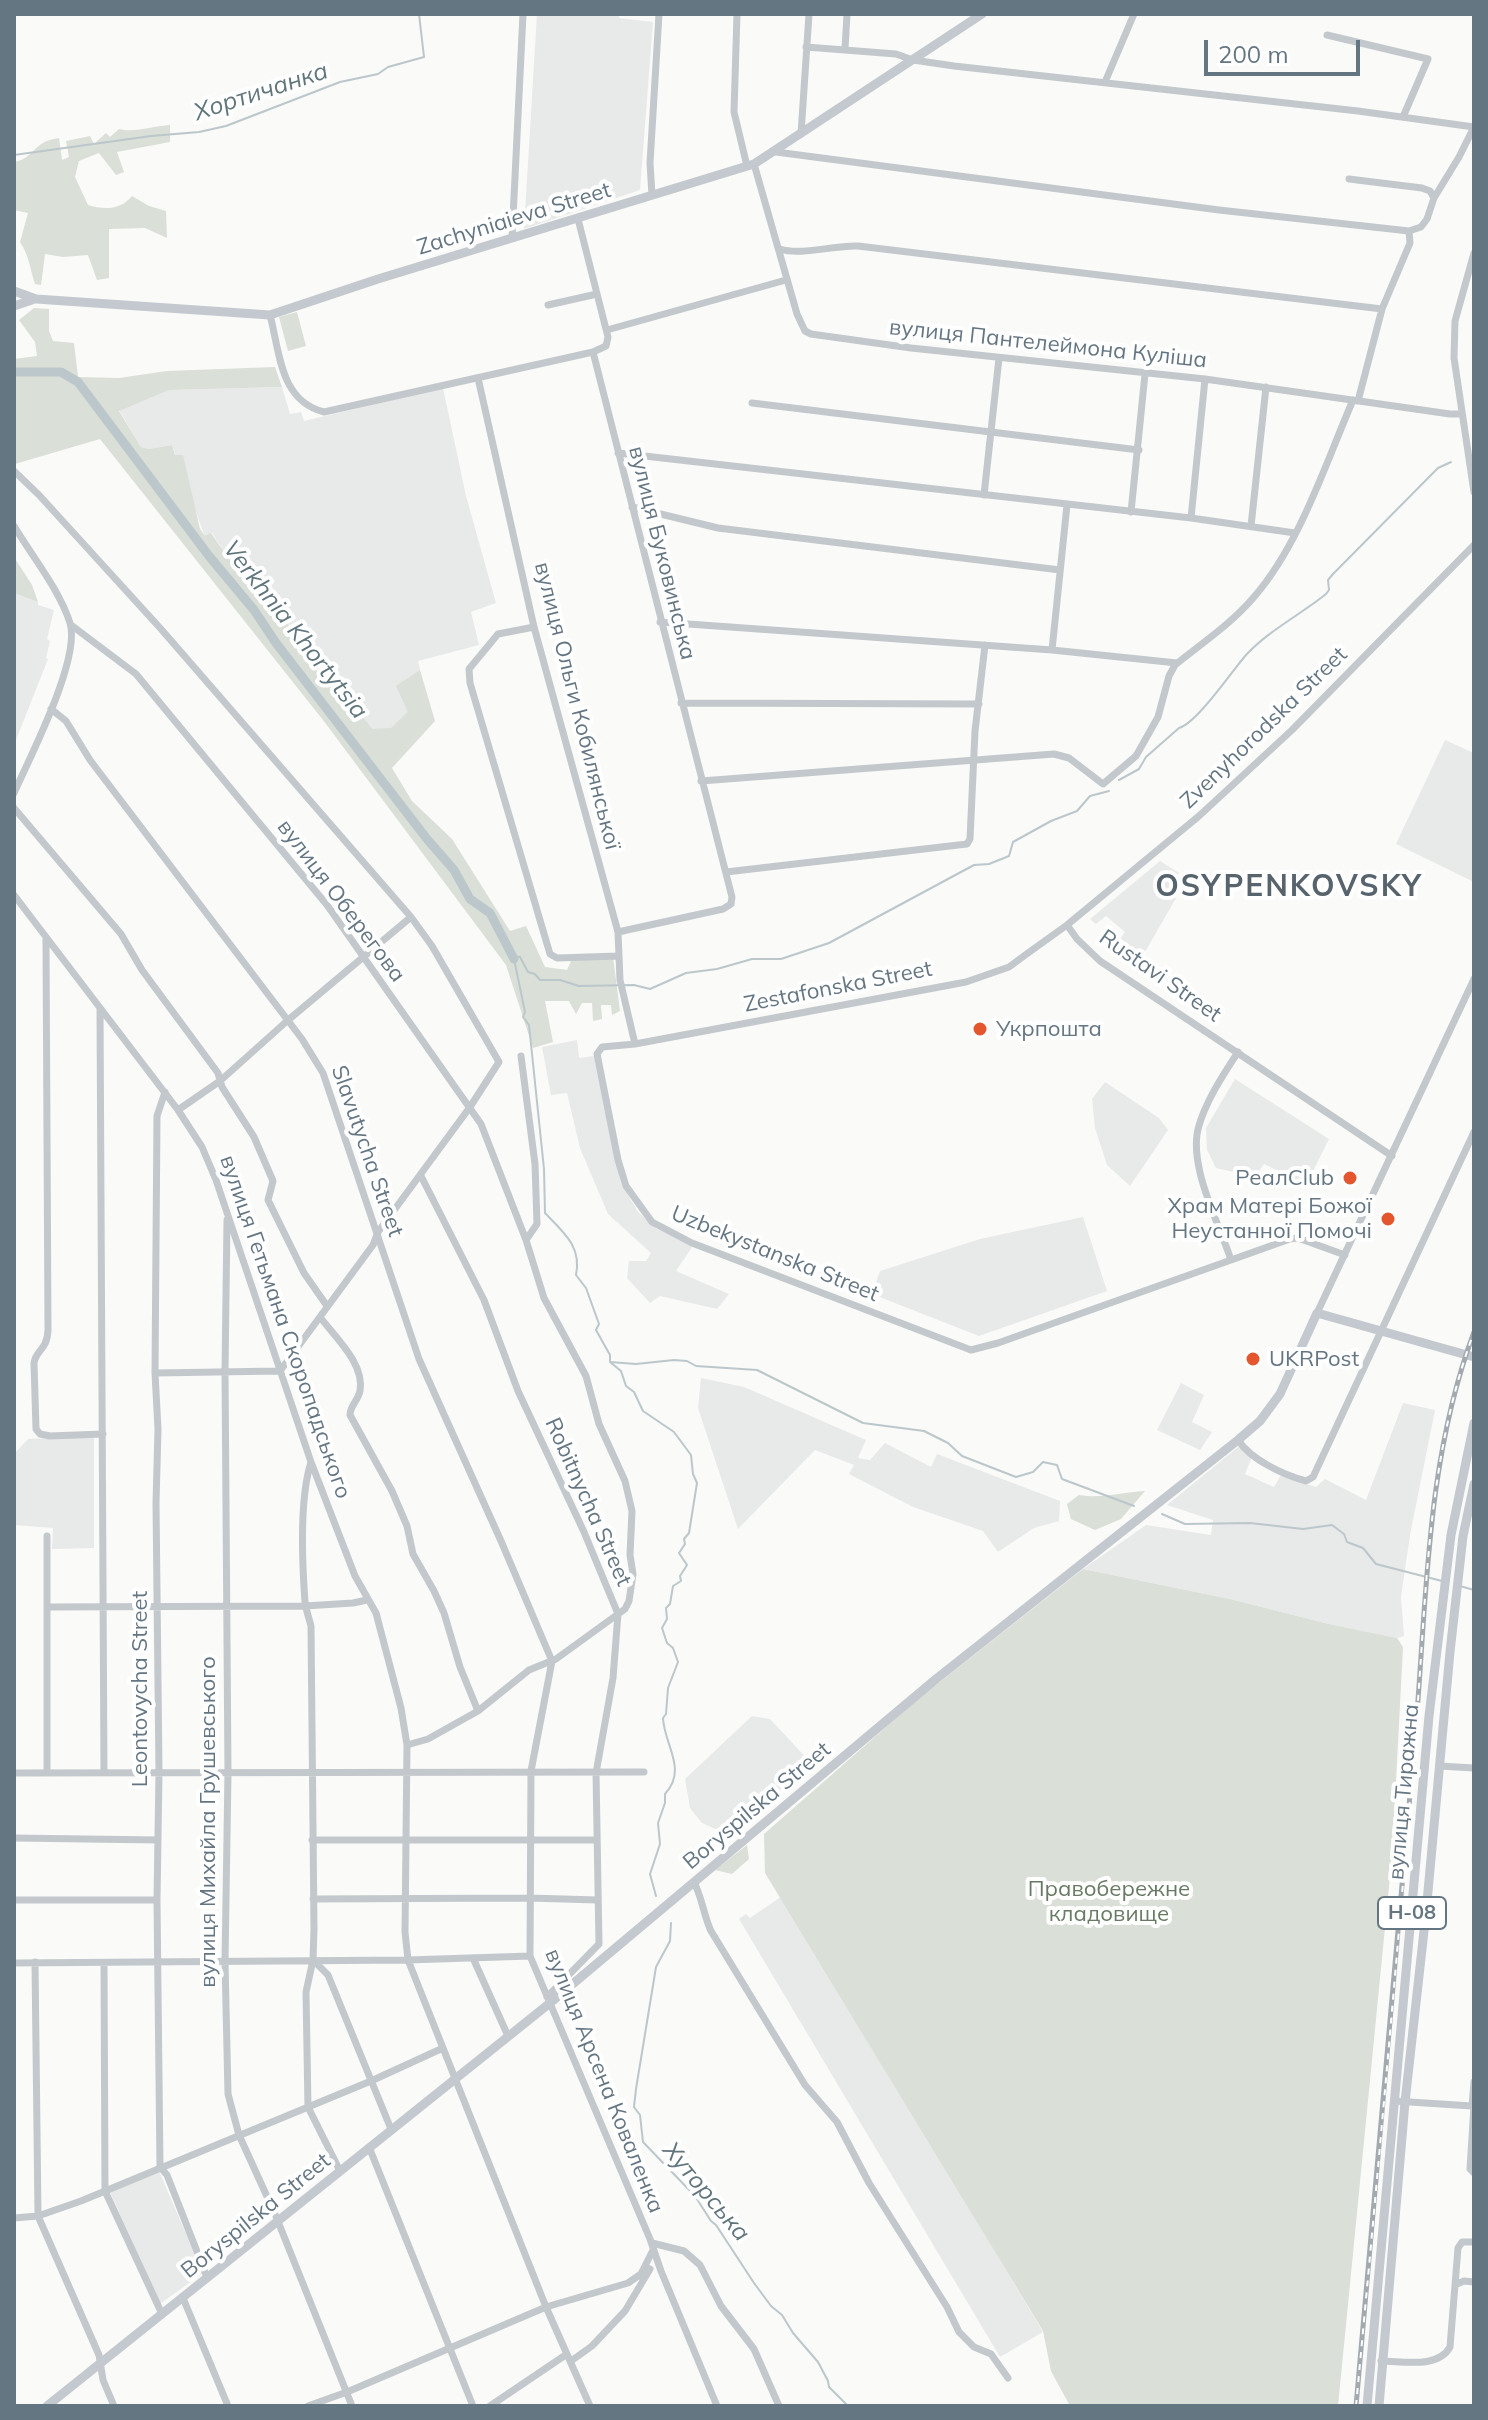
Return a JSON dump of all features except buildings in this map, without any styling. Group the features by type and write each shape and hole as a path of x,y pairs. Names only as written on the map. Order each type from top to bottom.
{"main road":[{"name":"Zachyniaieva Street","path":"14,306 36,299 270,315 750,165 776,152 982,14"},
{"path":"14,291 36,299"},
{"path":"1317,1313 1474,1357"},
{"name":"Boryspilska Street","path":"47,2406 508,2036 936,1679 1238,1440 1260,1421 1280,1394 1317,1313"},
{"name":"вулиця Тиражна","path":"1367,2406 1424,1767 1451,1535 1474,1423"},
{"name":"вулиця Тиражна","path":"1379,2406 1405,2102 1439,1766 1463,1536 1474,1484"},
{"path":"1424,1767 1439,1766"},
{"path":"1412,1916 1426,1916"}],"street":[{"path":"512,238 523,14"},
{"path":"652,195 650,163 659,14"},
{"name":"вулиця Пантелеймона Куліша","path":"737,14 734,112 780,249 801,326 811,334 999,358 1205,379 1461,414"},
{"path":"801,134 809,14"},
{"path":"845,49 847,14"},
{"path":"1105,82 1134,14"},
{"path":"1327,35 1428,59 1403,117"},
{"path":"776,152 1219,210 1409,231 1418,229 1425,222 1434,198 1474,127 913,60 896,54 806,47"},
{"path":"1349,179 1422,188 1430,191 1434,198"},
{"path":"270,315 287,381 295,397 311,409 331,412 593,352 608,343 607,330 578,219"},
{"path":"701,781 1058,755 1069,758 1103,784 1136,756 1158,717 1169,676 1177,663 1199,648 1249,603 1268,579 1295,533 1356,401 1382,309 1410,243 1409,231"},
{"path":"780,249 792,251 858,246 1382,309"},
{"path":"1474,253 1455,321 1454,358 1474,492"},
{"path":"607,330 786,280"},
{"path":"548,305 597,294"},
{"name":"вулиця Буковинська","path":"593,352 732,897 731,904 723,909 618,932"},
{"path":"984,495 999,358"},
{"path":"1131,512 1145,374"},
{"name":"вулиця Ольги Кобилянської","path":"478,378 534,627 618,932 620,980 635,1044"},
{"path":"1191,518 1205,379"},
{"path":"1251,526 1266,387"},
{"path":"752,403 1139,450"},
{"path":"618,453 1191,518 1295,533"},
{"path":"14,471 161,629 411,917 432,946 498,1059 498,1064 470,1107 280,1371 155,1373"},
{"path":"1052,650 1067,505"},
{"path":"632,507 718,528 1060,570"},
{"path":"14,526 71,625 66,668 14,793"},
{"name":"Zvenyhorodska Street","path":"1067,925 1199,816 1292,730 1474,545"},
{"path":"660,622 1052,650 1177,663"},
{"name":"вулиця Оберегова","path":"71,625 136,674 290,858 364,958 470,1107 486,1135 526,1240"},
{"path":"534,627 498,634 469,669 470,683 551,956 618,956"},
{"path":"726,872 964,845 970,839 985,645"},
{"path":"681,703 979,704"},
{"name":"Slavutycha Street","path":"51,709 66,721 90,760 314,1056 323,1073 419,1359 552,1661"},
{"path":"14,808 121,934 142,970 218,1073 254,1137 273,1181 268,1200 304,1273 327,1306"},
{"name":"вулиця Гетьмана Скоропадського","path":"14,895 165,1092 202,1147 311,1462 355,1576 376,1613 386,1648 407,1745 405,1899 408,1960 546,2307 590,2406"},
{"path":"178,1110 220,1081 411,917"},
{"name":"Zestafonska Street","path":"602,1047 635,1044 966,982 1009,967 1067,925"},
{"name":"Rustavi Street","path":"1067,925 1100,961 1392,1156"},
{"path":"46,938 48,1330 43,1349 35,1357 34,1363 37,1431 50,1436 103,1434"},
{"name":"Boryspilska Street","path":"1317,1313 1474,979"},
{"path":"100,1010 104,1773"},
{"name":"Uzbekystanska Street","path":"602,1047 597,1057 623,1180 640,1209 652,1222 692,1243 971,1350 1231,1260"},
{"path":"1238,1052 1205,1110 1198,1129 1196,1149 1203,1180 1231,1260 1298,1238 1345,1255"},
{"path":"521,1056 535,1164 537,1224 526,1240"},
{"name":"Leontovycha Street","path":"165,1092 157,1116 155,1373 158,1429 160,2167 167,2175 207,2277"},
{"path":"1238,1440 1258,1458 1297,1479 1310,1481 1474,1132"},
{"name":"Robitnycha Street","path":"421,1176 484,1300 518,1391 618,1614 629,1601 633,1574 630,1555 632,1511 625,1481 599,1424 586,1376 544,1298 526,1240"},
{"name":"вулиця Михайла Грушевського","path":"227,1213 226,2078 239,2135 352,2406"},
{"path":"320,1317 348,1354 359,1375 359,1395 350,1408 350,1415 392,1491 407,1526 413,1554 444,1613 460,1667 478,1711"},
{"path":"311,1462 304,1485 305,1606 311,1626 313,1899 313,1960 306,1992 308,2107 340,2171"},
{"path":"47,1536 47,1772"},
{"path":"47,1607 305,1606 367,1600"},
{"path":"407,1745 428,1739 478,1711 529,1670 552,1661 618,1614"},
{"path":"549,2000 599,1944 596,1773 613,1678 618,1614"},
{"name":"вулиця Арсена Коваленка","path":"552,1661 531,1771 530,1956 717,2406"},
{"path":"1439,1766 1474,1768"},
{"path":"14,1773 644,1772"},
{"path":"14,1838 158,1840"},
{"path":"312,1840 597,1840"},
{"path":"694,1883 711,1931 805,2085 837,2122 869,2183 947,2307 959,2332 974,2347 991,2354 1008,2378"},
{"path":"313,1899 597,1900"},
{"path":"14,1900 157,1900"},
{"path":"14,1963 530,1956"},
{"path":"473,1958 485,1991 508,2036"},
{"path":"313,1960 328,1975 391,2129"},
{"path":"35,1962 38,2216 99,2355 103,2380 114,2406"},
{"path":"104,1963 105,2191 162,2314"},
{"path":"14,2218 38,2216 105,2191 443,2048"},
{"path":"1474,2082 1470,2171 1474,2173"},
{"path":"1394,2101 1473,2106"},
{"path":"369,2147 473,2406"},
{"path":"1371,2361 1434,2360 1446,2353 1450,2347 1458,2248 1469,2242"},
{"path":"641,2274 653,2246 684,2251 700,2265 721,2306 754,2349 779,2406"},
{"path":"308,2406 546,2307 628,2283 650,2269 661,2271"},
{"path":"490,2406 592,2346 625,2311 650,2269"},
{"path":"1457,2284 1474,2282"},
{"path":"183,2298 228,2406"}],"shaded area":[{"path":"537,14 619,14 619,18 653,22 640,190 524,229"},
{"path":"282,387 290,414 301,412 304,421 443,388 466,496 496,603 471,612 479,645 418,661 420,670 397,687 409,712 391,729 373,729 337,683 321,669 288,622 249,576 238,573 212,533 205,537 172,445 149,449 141,447 119,410 169,390"},
{"path":"14,593 54,610 47,639 50,641 48,659 14,745"},
{"path":"1445,740 1474,753 1474,882 1396,844"},
{"path":"1160,861 1179,873 1175,878 1178,880 1174,888 1176,898 1145,952 1134,960 1125,958 1114,947 1125,932 1106,916 1096,924 1090,919"},
{"path":"577,1040 579,1058 594,1056 621,1183 638,1212 657,1229 694,1244 676,1271 729,1294 717,1309 660,1296 650,1303 627,1278 629,1261 646,1261 651,1253 608,1214 580,1148 567,1093 551,1095 542,1047"},
{"path":"1235,1079 1329,1139 1306,1185 1264,1164 1255,1177 1216,1168 1207,1150 1206,1128"},
{"path":"1105,1082 1159,1118 1168,1130 1130,1186 1107,1165 1095,1128 1092,1099"},
{"path":"1083,1217 1107,1291 979,1336 872,1294 880,1271 980,1239"},
{"path":"701,1378 744,1387 866,1440 858,1458 870,1460 885,1443 931,1467 937,1454 1060,1501 1059,1521 1034,1528 998,1552 983,1531 913,1507 849,1474 854,1465 815,1450 738,1529 698,1408"},
{"path":"1181,1383 1204,1395 1192,1422 1212,1432 1200,1450 1157,1430"},
{"path":"1403,1403 1435,1410 1401,1597 1404,1636 1397,1638 1329,1624 1230,1599 1083,1569 1146,1525 1211,1535 1213,1520 1167,1505 1238,1447 1252,1457 1245,1474 1274,1487 1281,1475 1316,1487 1325,1479 1366,1500"},
{"path":"94,1436 94,1548 52,1549 53,1528 14,1525 14,1454 28,1439"},
{"path":"752,1716 770,1719 813,1765 726,1834 702,1823 690,1808 685,1779"},
{"path":"782,1896 1043,2332 1000,2357 739,1919 746,1914 750,1918"},
{"path":"158,2169 203,2273 160,2304 110,2192"}],"green space":[{"path":"170,125 170,142 117,152 124,172 116,175 99,153 79,161 75,177 88,205 112,208 132,196 166,211 167,238 145,228 109,229 109,278 97,280 88,255 63,257 45,254 41,285 35,284 20,242 28,213 14,210 14,162 50,140 59,138 62,160 69,157 66,141 90,136 94,144 106,133 110,137 119,129 137,130"},
{"path":"34,308 49,309 49,331 53,341 74,343 78,377 119,378 167,371 275,367 282,387 169,390 119,411 141,447 149,449 172,445 175,455 183,455 200,529 205,536 211,533 238,572 249,576 273,606 281,611 289,627 321,669 337,683 373,729 391,728 408,712 396,686 420,670 435,721 392,768 412,801 452,839 510,931 526,926 545,967 567,970 572,959 613,957 620,1011 612,1015 611,1005 601,1005 602,1019 593,1021 592,1003 582,1003 576,1014 569,1001 545,1001 553,1042 533,1048 506,965 323,720 100,439 15,464 14,359 37,356 35,342 19,320"},
{"path":"297,312 306,346 288,351 279,317"},
{"path":"14,557 32,585 38,602 14,593"},
{"path":"1145,1491 1121,1519 1095,1530 1071,1519 1067,1504 1079,1495 1104,1496"},
{"name":"Правобережне кладовище","path":"1083,1569 1397,1638 1403,1647 1392,1856 1338,2406 1070,2406 1051,2371 1043,2331 765,1873 764,1834 918,1699"},
{"path":"747,1845 749,1859 732,1874 715,1870"}],"waterway":[{"name":"Хортичанка","path":"14,155 226,126 340,82 378,74 388,67 424,57 419,14"},
{"name":"Verkhnia Khortytsia","path":"14,372 61,372 78,382 427,839 454,870 470,899 490,913 514,959"},
{"path":"1119,780 1139,769 1146,757 1195,717 1255,646 1326,594 1329,590 1328,580 1333,574 1438,468 1451,462"},
{"path":"512,956 520,957 528,972 540,980 560,980 579,986 634,985 650,989 686,973 717,969 752,959 781,959 829,943 974,865 989,864 1009,856 1013,842 1077,811 1090,796 1109,791"},
{"name":"Хуторська","path":"514,959 525,1012 523,1017 529,1025 544,1169 545,1213 574,1248 576,1275 586,1288 599,1324 596,1330 610,1355 610,1362 621,1371 626,1386 634,1392 643,1411 674,1432 691,1455 697,1483 689,1533 679,1553 687,1565 680,1576 681,1581 673,1586 670,1604 666,1608 667,1619 662,1628 678,1662 668,1688 663,1718 675,1775 665,1794 658,1823 660,1844 650,1874 656,1896"},
{"path":"610,1362 636,1364 674,1360 687,1361 696,1366 757,1370 863,1423 924,1431 948,1443 962,1456 1016,1477 1033,1472 1043,1462 1057,1465 1062,1479 1134,1506"},
{"path":"1162,1514 1185,1524 1250,1523 1303,1529 1332,1525 1344,1534 1347,1542 1363,1548 1376,1564 1442,1581"},
{"path":"1460,1586 1474,1590"},
{"name":"Хуторська","path":"671,1923 670,1941 656,1967 636,2089 634,2107 640,2115 643,2142 695,2196 771,2306 782,2315 818,2362 829,2387 848,2406"}],"railway":[{"path":"1356,2406 1431,1533 1446,1431 1474,1332"}],"place":[{"name":"Укрпошта","path":"980,1029"},
{"name":"РеалClub","path":"1350,1178"},
{"name":"Храм Матері Божої Неустанної Помочі","path":"1388,1219"},
{"name":"UKRPost","path":"1253,1359"}],"district":[{"name":"OSYPENKOVSKY","path":"1289,887"}]}
